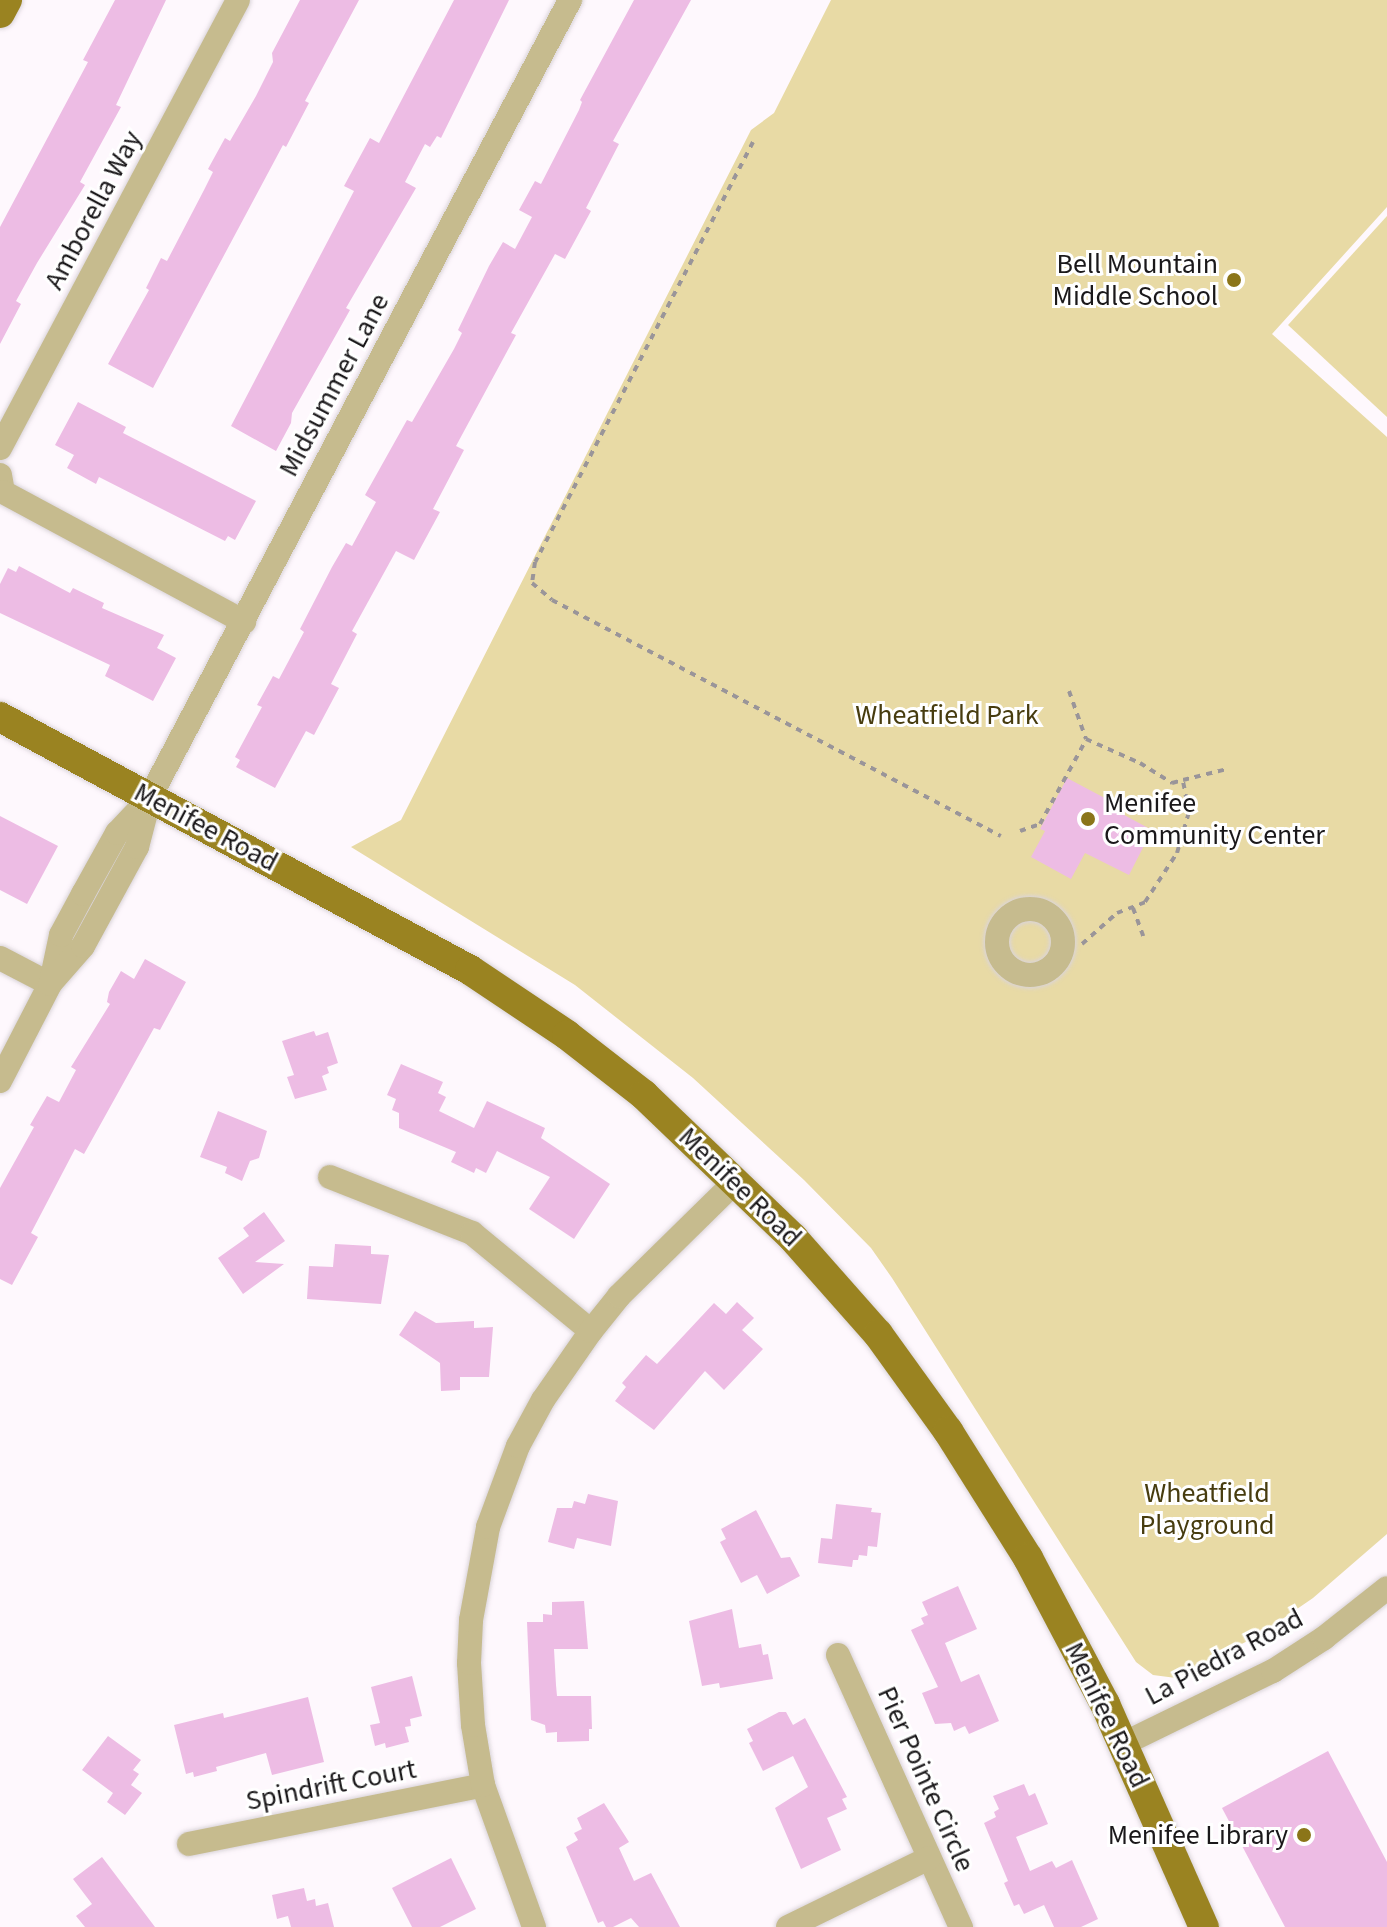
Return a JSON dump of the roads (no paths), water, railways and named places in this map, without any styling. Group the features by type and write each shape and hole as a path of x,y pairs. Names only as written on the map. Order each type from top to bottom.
{"main road":[{"path":"0,13 7,0"},
{"name":"Menifee Road","path":"0,717 470,970 567,1035 644,1095 736,1181 837,1285 948,1431 1028,1558 1123,1744 1204,1927"}],"street":[{"name":"Amborella Way","path":"0,448 238,0"},
{"name":"Midsummer Lane","path":"0,1081 50,984 61,935 117,833 150,797 570,0"},
{"path":"0,475 3,492 244,622"},
{"path":"0,958 50,984"},
{"path":"330,1177 472,1233 591,1331"},
{"path":"534,1927 483,1785 473,1725 469,1663 476,1579 488,1527 518,1446 543,1400 591,1331 630,1286 736,1181"},
{"name":"La Piedra Road","path":"1123,1744 1273,1671 1324,1638 1387,1588"},
{"name":"Pier Pointe Circle","path":"838,1655 961,1927"},
{"name":"Spindrift Court","path":"189,1844 483,1785"},
{"path":"788,1927 929,1858"}],"place":[{"name":"Bell Mountain Middle School","path":"1234,280"},
{"name":"Menifee Community Center","path":"1088,819"},
{"name":"Menifee Library","path":"1304,1835"}],"park label":[{"name":"Wheatfield Park","path":"947,715"},
{"name":"Wheatfield Playground","path":"1207,1509"}]}
